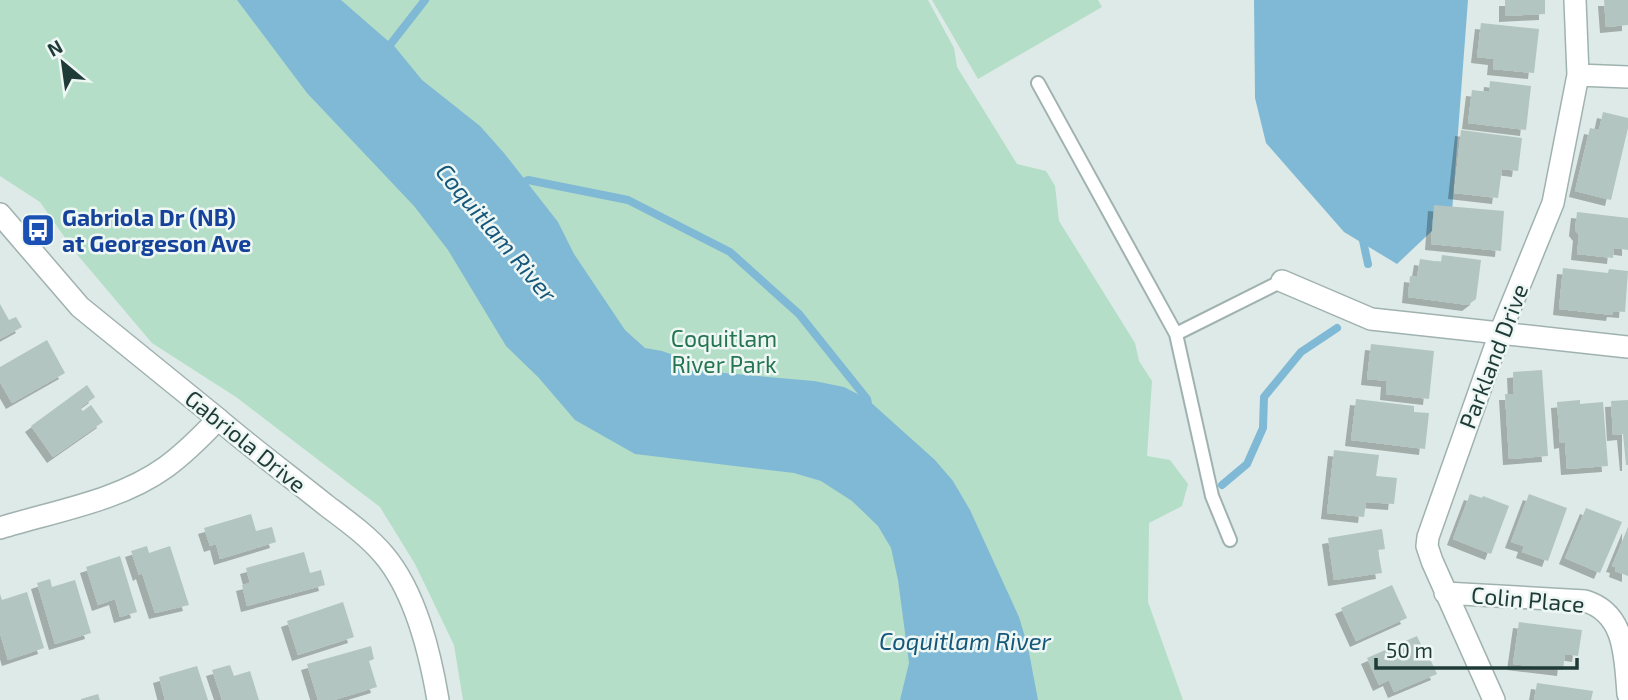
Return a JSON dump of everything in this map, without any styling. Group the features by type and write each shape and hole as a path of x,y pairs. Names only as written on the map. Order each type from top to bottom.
{"street":[{"name":"Parkland Drive","path":"1494,700 1432,561 1427,546 1428,537 1500,333 1553,203 1578,75 1575,0"},
{"path":"1578,75 1628,77"},
{"name":"Gabriola Drive","path":"0,214 80,307 363,534 385,556 400,580 419,621 431,660 438,700"},
{"path":"1282,281 1371,319 1628,347"},
{"path":"0,528 127,488 166,467 218,419"},
{"name":"Colin Place","path":"1445,593 1585,601 1596,604 1606,611 1625,650 1628,694"}],"lane":[{"path":"1038,83 1176,334 1212,496 1230,540"},
{"path":"1176,334 1282,281"}],"green space":[{"name":"Coquitlam River Park","path":"0,0 928,0 954,48 957,67 1017,164 1046,171 1055,186 1059,221 1135,343 1139,361 1152,381 1147,456 1170,460 1188,484 1182,506 1149,523 1148,602 1183,700 463,700 454,645 415,564 380,507 236,397 152,343 75,252 40,202 0,176"},
{"path":"932,0 1098,0 1102,7 978,79"}],"water":[{"name":"Coquitlam River","path":"237,0 341,0 395,47 422,80 480,126 504,153 558,222 574,254 625,330 645,348 662,351 724,373 814,381 844,387 867,399 935,460 953,481 970,510 1019,617 1038,700 900,700 909,663 891,548 878,526 852,501 821,481 794,473 635,454 575,420 538,377 506,346 448,250 414,206 307,93"},
{"path":"1254,0 1468,0 1452,212 1397,264 1344,232 1266,143 1255,98"}],"building":[{"path":"1505,0 1545,0 1545,14 1505,16"},
{"path":"1604,0 1628,0 1628,25 1606,27"},
{"path":"1481,23 1539,29 1534,73 1493,69 1494,59 1477,57"},
{"path":"1490,81 1531,86 1526,130 1468,123 1472,90 1489,92"},
{"path":"1603,112 1628,118 1611,200 1575,191 1590,128 1599,130"},
{"path":"1461,130 1522,138 1518,171 1502,169 1498,198 1454,193"},
{"path":"1434,205 1504,211 1501,251 1431,244"},
{"path":"1577,212 1628,218 1628,250 1614,248 1613,258 1577,254"},
{"path":"1442,255 1481,260 1476,299 1468,305 1408,297 1410,276 1417,277 1420,259 1441,262"},
{"path":"1563,268 1608,273 1609,269 1628,271 1625,312 1613,311 1612,315 1559,309"},
{"path":"0,304 9,320 16,317 22,327 0,339"},
{"path":"47,340 65,373 12,403 0,382 0,367"},
{"path":"1371,344 1434,351 1429,399 1386,394 1387,381 1367,379"},
{"path":"1542,370 1548,456 1509,459 1505,394 1514,394 1513,372"},
{"path":"87,385 95,397 80,408 83,411 91,405 103,422 53,457 31,426"},
{"path":"1356,399 1414,406 1414,412 1429,413 1425,449 1351,440"},
{"path":"1580,400 1580,404 1603,402 1608,466 1567,469 1565,442 1560,443 1557,402"},
{"path":"1628,400 1626,465 1623,434 1613,435 1611,401"},
{"path":"1334,450 1379,455 1376,476 1397,478 1394,504 1366,502 1364,517 1327,513"},
{"path":"1470,494 1509,506 1491,554 1453,539"},
{"path":"1529,494 1567,508 1548,561 1522,552 1524,546 1511,542"},
{"path":"1586,508 1622,522 1600,573 1565,558"},
{"path":"251,514 256,531 272,527 276,542 220,559 216,544 210,546 204,528"},
{"path":"1628,527 1628,576 1615,571 1616,567 1612,566"},
{"path":"1382,529 1385,549 1378,550 1382,573 1334,580 1328,538"},
{"path":"147,546 149,553 170,546 189,605 155,613 142,573 139,575 131,551"},
{"path":"304,552 310,573 321,570 325,585 247,606 242,585 250,583 246,568"},
{"path":"120,556 137,612 120,617 115,599 98,605 86,567"},
{"path":"50,579 52,587 75,580 91,633 55,644 37,583"},
{"path":"1392,585 1407,618 1356,641 1341,608"},
{"path":"27,592 44,648 8,660 0,633 0,594 2,600"},
{"path":"343,602 354,637 298,655 287,621"},
{"path":"1519,622 1582,630 1578,656 1565,654 1563,670 1513,664"},
{"path":"1417,636 1437,674 1394,692 1389,680 1379,685 1367,658"},
{"path":"371,646 374,659 369,661 377,687 334,700 318,700 307,664"},
{"path":"230,665 234,676 250,671 259,700 222,700 212,670"},
{"path":"197,666 208,700 165,700 159,677"},
{"path":"1537,683 1593,691 1591,700 1534,700"},
{"path":"98,694 100,700 81,700 81,699"}],"waterway":[{"path":"386,50 425,0"},
{"path":"519,185 528,180 628,200 730,252 799,314 867,399 869,409"},
{"path":"1362,236 1368,264"},
{"path":"1222,485 1247,464 1263,428 1264,397 1301,352 1337,328"}],"place":[{"name":"Gabriola Dr (NB) at Georgeson Ave","path":"38,230"}]}
